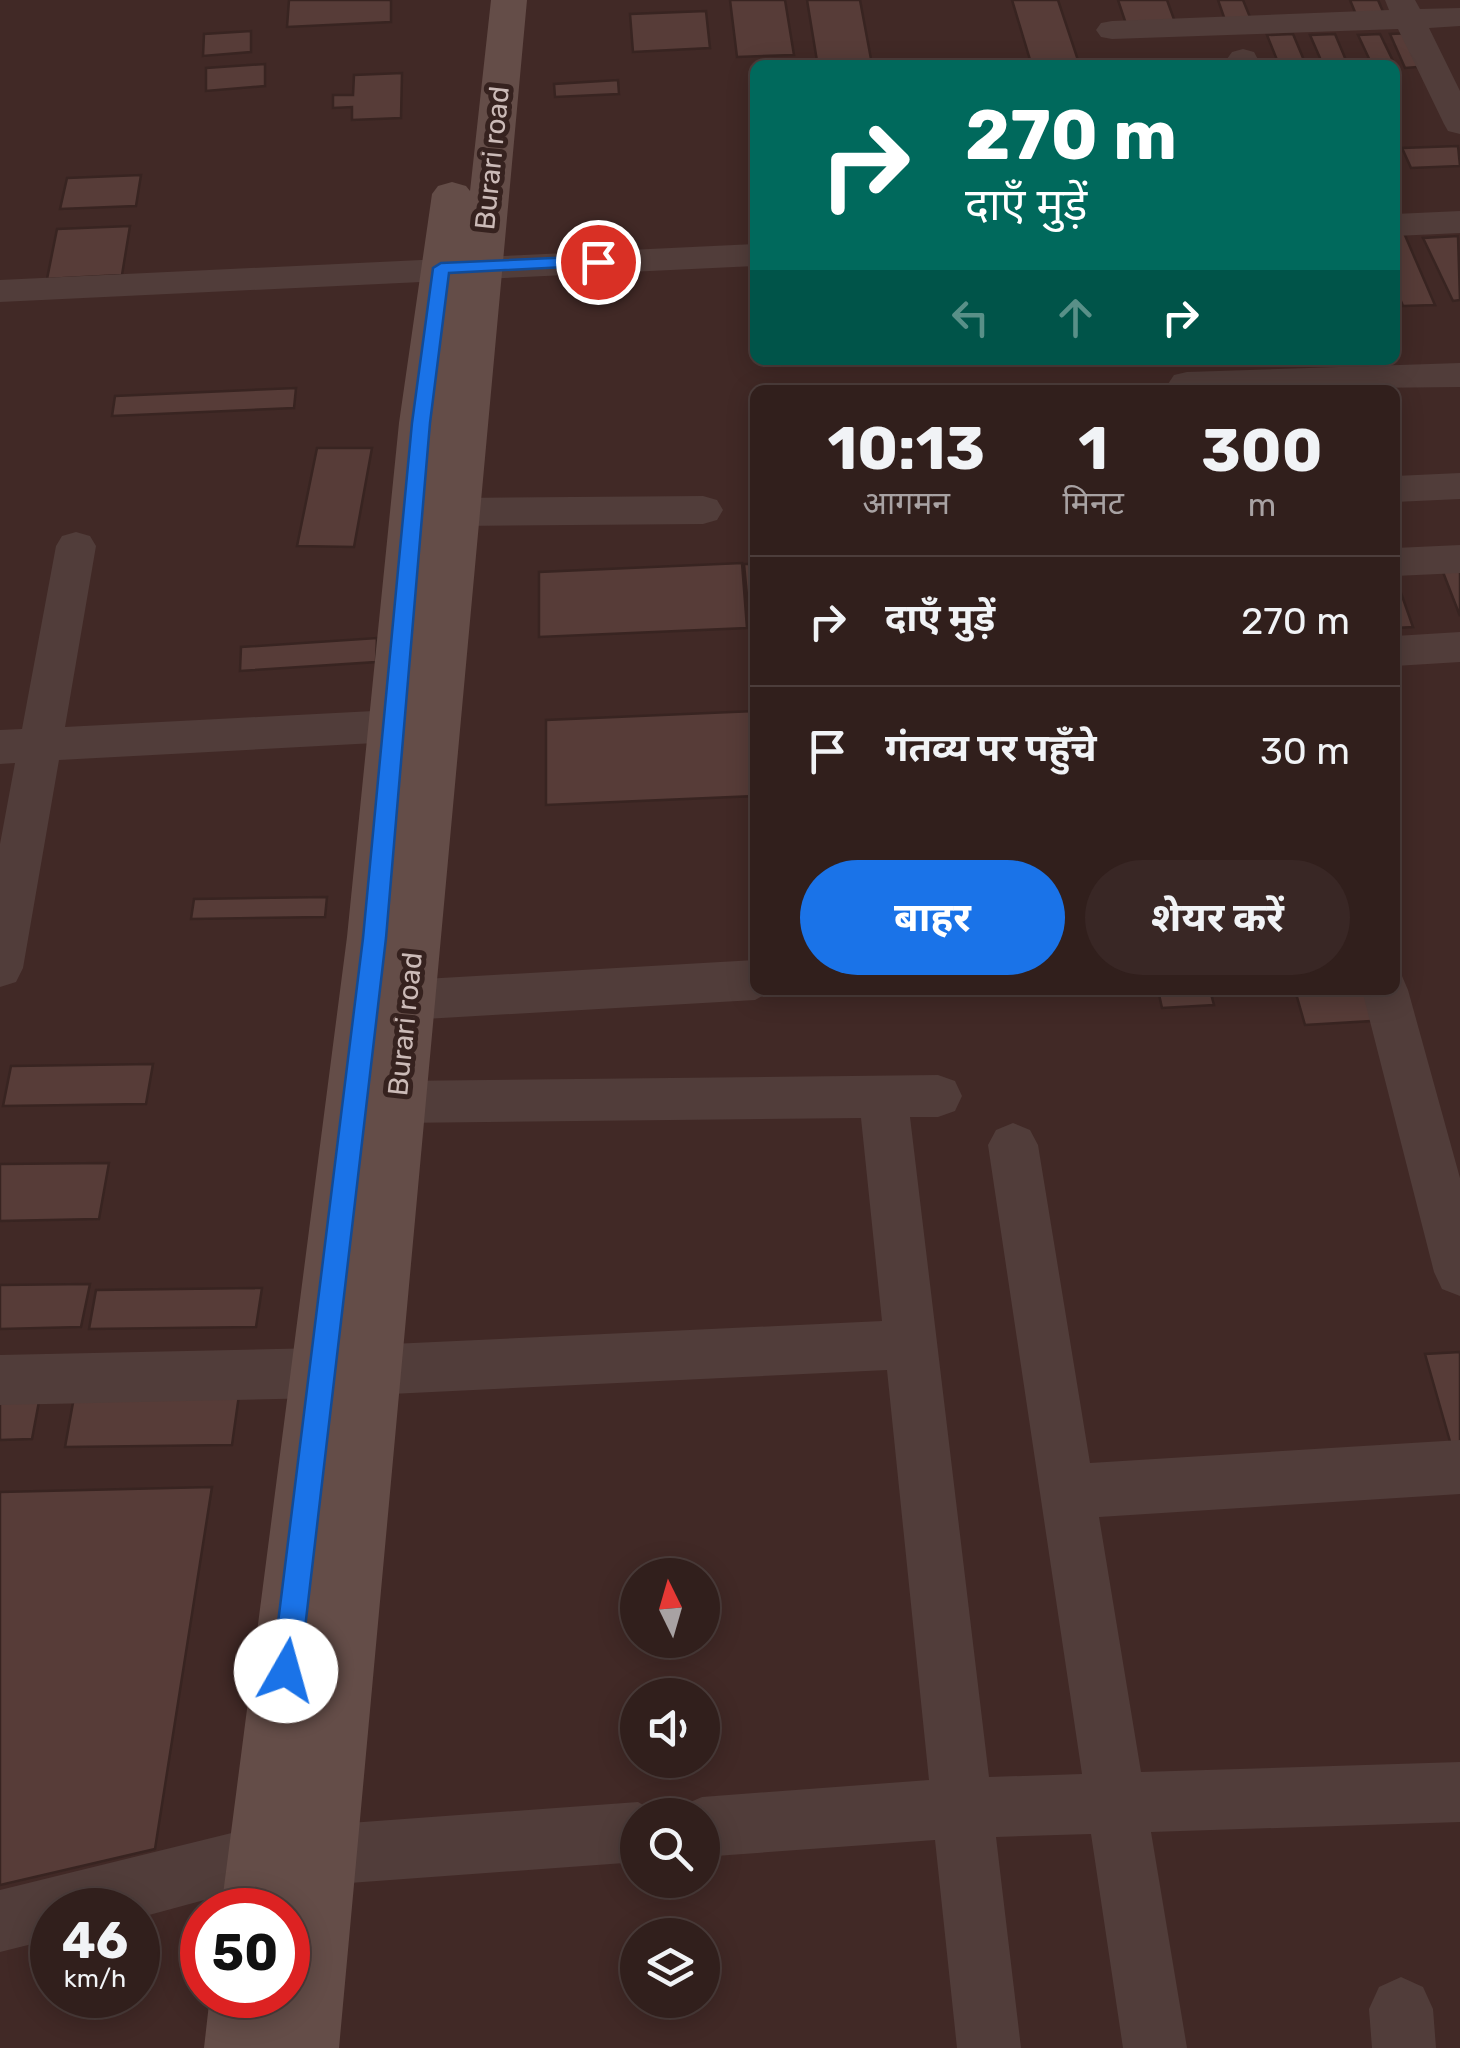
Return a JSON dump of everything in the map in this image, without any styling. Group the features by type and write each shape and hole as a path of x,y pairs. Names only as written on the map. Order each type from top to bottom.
{"main road":[{"name":"Burari road","path":"346,1371 374,938 456,512 460,267 480,0"},
{"name":"Burari road","path":"302,2048 281,1874 346,1371 397,1102 407,1000 421,423 460,267 510,0"},
{"path":"240,2048 244,2018"}],"street":[{"path":"1404,9 1458,112"},
{"path":"1112,30 1404,9 1460,17"},
{"path":"1400,225 1460,222"},
{"path":"0,291 750,255"},
{"path":"1185,378 1460,375"},
{"path":"1400,489 1460,486"},
{"path":"456,512 702,510"},
{"path":"0,968 19,746 76,546"},
{"path":"1400,562 1460,560"},
{"path":"1400,651 1460,647"},
{"path":"19,746 414,725"},
{"path":"407,1000 750,980"},
{"path":"1386,995 1460,1272"},
{"path":"397,1102 938,1096"},
{"path":"882,1097 989,2048"},
{"path":"1013,1144 1155,2048"},
{"path":"0,1380 346,1371 910,1344"},
{"path":"1067,1492 1460,1467"},
{"path":"720,1826 960,1808 1460,1792"},
{"path":"0,1921 281,1874 620,1834"}],"building":[{"path":"289,0 391,0 391,22 287,27"},
{"path":"730,0 785,0 794,55 737,57"},
{"path":"807,0 860,0 871,59 817,60"},
{"path":"1012,0 1058,0 1078,60 1030,60"},
{"path":"1118,0 1167,0 1175,22 1126,24"},
{"path":"1218,0 1243,0 1252,22 1226,23"},
{"path":"1350,0 1378,0 1385,16 1357,17"},
{"path":"706,11 710,48 633,52 630,14"},
{"path":"251,31 251,52 203,56 204,34"},
{"path":"1414,33 1430,66 1405,68 1390,34"},
{"path":"1293,34 1304,60 1277,60 1267,35"},
{"path":"1335,34 1346,60 1321,60 1310,35"},
{"path":"1380,34 1393,60 1370,60 1358,35"},
{"path":"265,64 265,86 206,91 206,68"},
{"path":"402,73 401,118 352,120 352,107 333,108 333,95 353,95 354,75"},
{"path":"618,80 619,94 555,97 554,84"},
{"path":"1458,146 1460,166 1411,168 1402,148"},
{"path":"141,175 136,206 60,209 67,178"},
{"path":"130,226 122,275 47,279 57,229"},
{"path":"1400,233 1404,233 1435,305 1403,306"},
{"path":"1458,236 1460,300 1453,301 1423,238"},
{"path":"296,388 294,408 112,416 115,396"},
{"path":"317,448 372,448 354,547 297,546"},
{"path":"742,563 747,628 539,637 539,572"},
{"path":"744,564 750,564 750,627"},
{"path":"1460,566 1460,616 1441,567"},
{"path":"1400,590 1413,627 1400,628"},
{"path":"377,638 376,662 240,671 241,647"},
{"path":"750,711 750,796 546,805 546,720"},
{"path":"327,897 325,917 191,919 194,899"},
{"path":"1159,995 1211,995 1214,1005 1162,1008"},
{"path":"1296,995 1380,995 1388,1020 1305,1025"},
{"path":"153,1064 146,1104 3,1106 11,1066"},
{"path":"109,1163 99,1219 0,1221 0,1164"},
{"path":"90,1284 81,1327 0,1329 0,1285"},
{"path":"262,1288 256,1327 89,1329 96,1290"},
{"path":"1460,1352 1460,1444 1451,1445 1425,1354"},
{"path":"43,1380 32,1439 0,1440 0,1381"},
{"path":"239,1395 232,1445 65,1447 74,1397"},
{"path":"212,1487 155,1849 0,1885 0,1492"}],"route":[{"path":"286,1671 374,938 421,423 441,268 598,262"}]}
